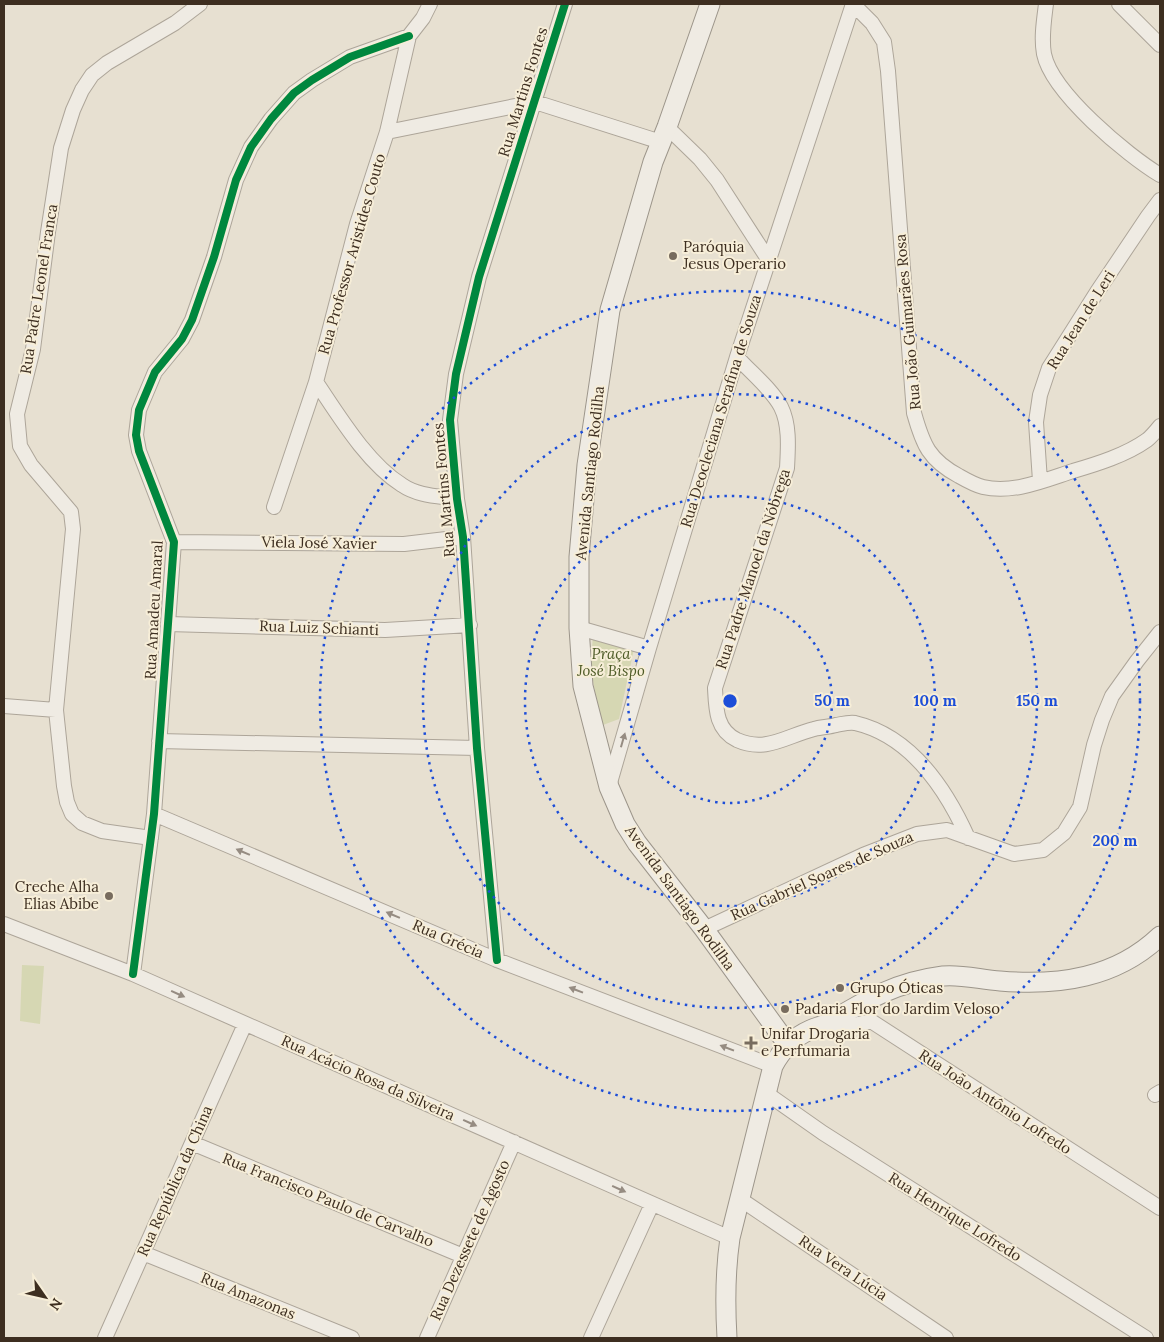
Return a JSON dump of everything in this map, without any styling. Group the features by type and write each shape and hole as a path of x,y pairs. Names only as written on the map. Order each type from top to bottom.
{"main road":[{"name":"Avenida Santiago Rodilha","path":"710,4 664,134 610,310 588,465 579,557 579,628 583,686 609,787 622,817 637,843 704,929 788,1045"},
{"path":"727,1338 725,1304 726,1267 730,1238 773,1066 779,1054 788,1045 809,1030 823,1026 884,991 914,980 946,976 1032,983 1060,982 1084,978 1130,958 1151,945 1160,936"}],"street":[{"name":"Rua Padre Leonel Franca","path":"151,838 102,830 82,823 72,814 67,802 56,710 73,529 71,512 31,465 20,446 17,414 33,349 61,148 73,110 82,90 92,75 107,63 175,23 200,4"},
{"name":"Rua Professor Aristides Couto","path":"274,507 316,382 357,224 386,132 410,36 430,4"},
{"name":"Rua Martins Fontes","path":"496,960 477,748 463,536 457,499 450,420 456,374 478,276 565,4"},
{"name":"Rua Deocleciana Serafina de Souza","path":"609,787 737,357 853,4"},
{"name":"Rua João Guimarães Rosa","path":"853,4 872,23 884,42 888,71 914,413 920,436 933,458 948,470 983,487 1010,488 1040,482 1087,467 1136,447 1149,439 1160,426"},
{"path":"1046,4 1043,23 1044,54 1053,76 1070,99 1128,152 1160,175"},
{"path":"1120,4 1160,45"},
{"name":"Rua Amadeu Amaral","path":"133,974 154,814 174,542 136,435 139,410 155,372 182,339 192,320 208,276 236,180 251,147 271,119 294,93 350,57 410,36"},
{"path":"386,132 535,102 664,134 700,159 717,180 768,259"},
{"name":"Rua Jean de Leri","path":"1040,482 1036,422 1040,395 1049,368 1097,292 1160,200"},
{"name":"Rua Padre Manoel da Nóbrega","path":"737,357 781,407 786,424 788,445 787,468 715,688 716,709 720,724 730,737 748,745 767,745 814,729 853,723 886,734 921,762 956,811 968,838"},
{"path":"316,382 352,435 382,469 402,486 424,494 457,499"},
{"name":"Viela José Xavier","path":"174,542 404,544 463,536"},
{"name":"Rua Luiz Schianti","path":"168,624 385,630 470,625"},
{"path":"579,628 649,648"},
{"name":"Rua Gabriel Soares de Souza","path":"704,929 863,855 917,834 947,830 1014,854 1043,850 1064,833 1080,807 1097,737 1112,696 1159,634"},
{"path":"4,706 56,710"},
{"path":"160,741 477,748"},
{"name":"Rua Grécia","path":"154,814 496,960 773,1066"},
{"name":"Rua Acácio Rosa da Silveira","path":"4,924 133,974 730,1238"},
{"name":"Rua João Antônio Lofredo","path":"823,1026 841,1028 870,1021 1160,1208"},
{"name":"Rua República da China","path":"105,1338 245,1024"},
{"name":"Rua Henrique Lofredo","path":"766,1093 823,1133 1146,1338"},
{"name":"Rua Dezessete de Agosto","path":"427,1338 514,1142"},
{"name":"Rua Francisco Paulo de Carvalho","path":"192,1143 464,1256"},
{"name":"Rua Vera Lúcia","path":"740,1199 946,1338"},
{"path":"591,1338 652,1204"},
{"name":"Rua Amazonas","path":"143,1253 352,1338"}],"green space":[{"name":"Praça José Bispo","path":"593,637 634,649 619,719 603,725 593,681"},
{"path":"22,965 44,966 40,1024 20,1021"}],"cycle path":[{"path":"497,960 477,748 463,537 457,499 450,420 456,374 479,277 565,4"},
{"path":"133,974 154,814 174,542 139,451 136,435 139,410 155,372 182,339 192,320 214,257 236,180 251,147 271,119 294,93 350,57 409,36"}],"place":[{"name":"Paróquia Jesus Operario","path":"673,256"},
{"name":"Creche Alha Elias Abibe","path":"109,896"},
{"name":"Grupo Óticas","path":"840,988"},
{"name":"Padaria Flor do Jardim Veloso","path":"785,1009"},
{"name":"Unifar Drogaria e Perfumaria","path":"751,1043"}]}
